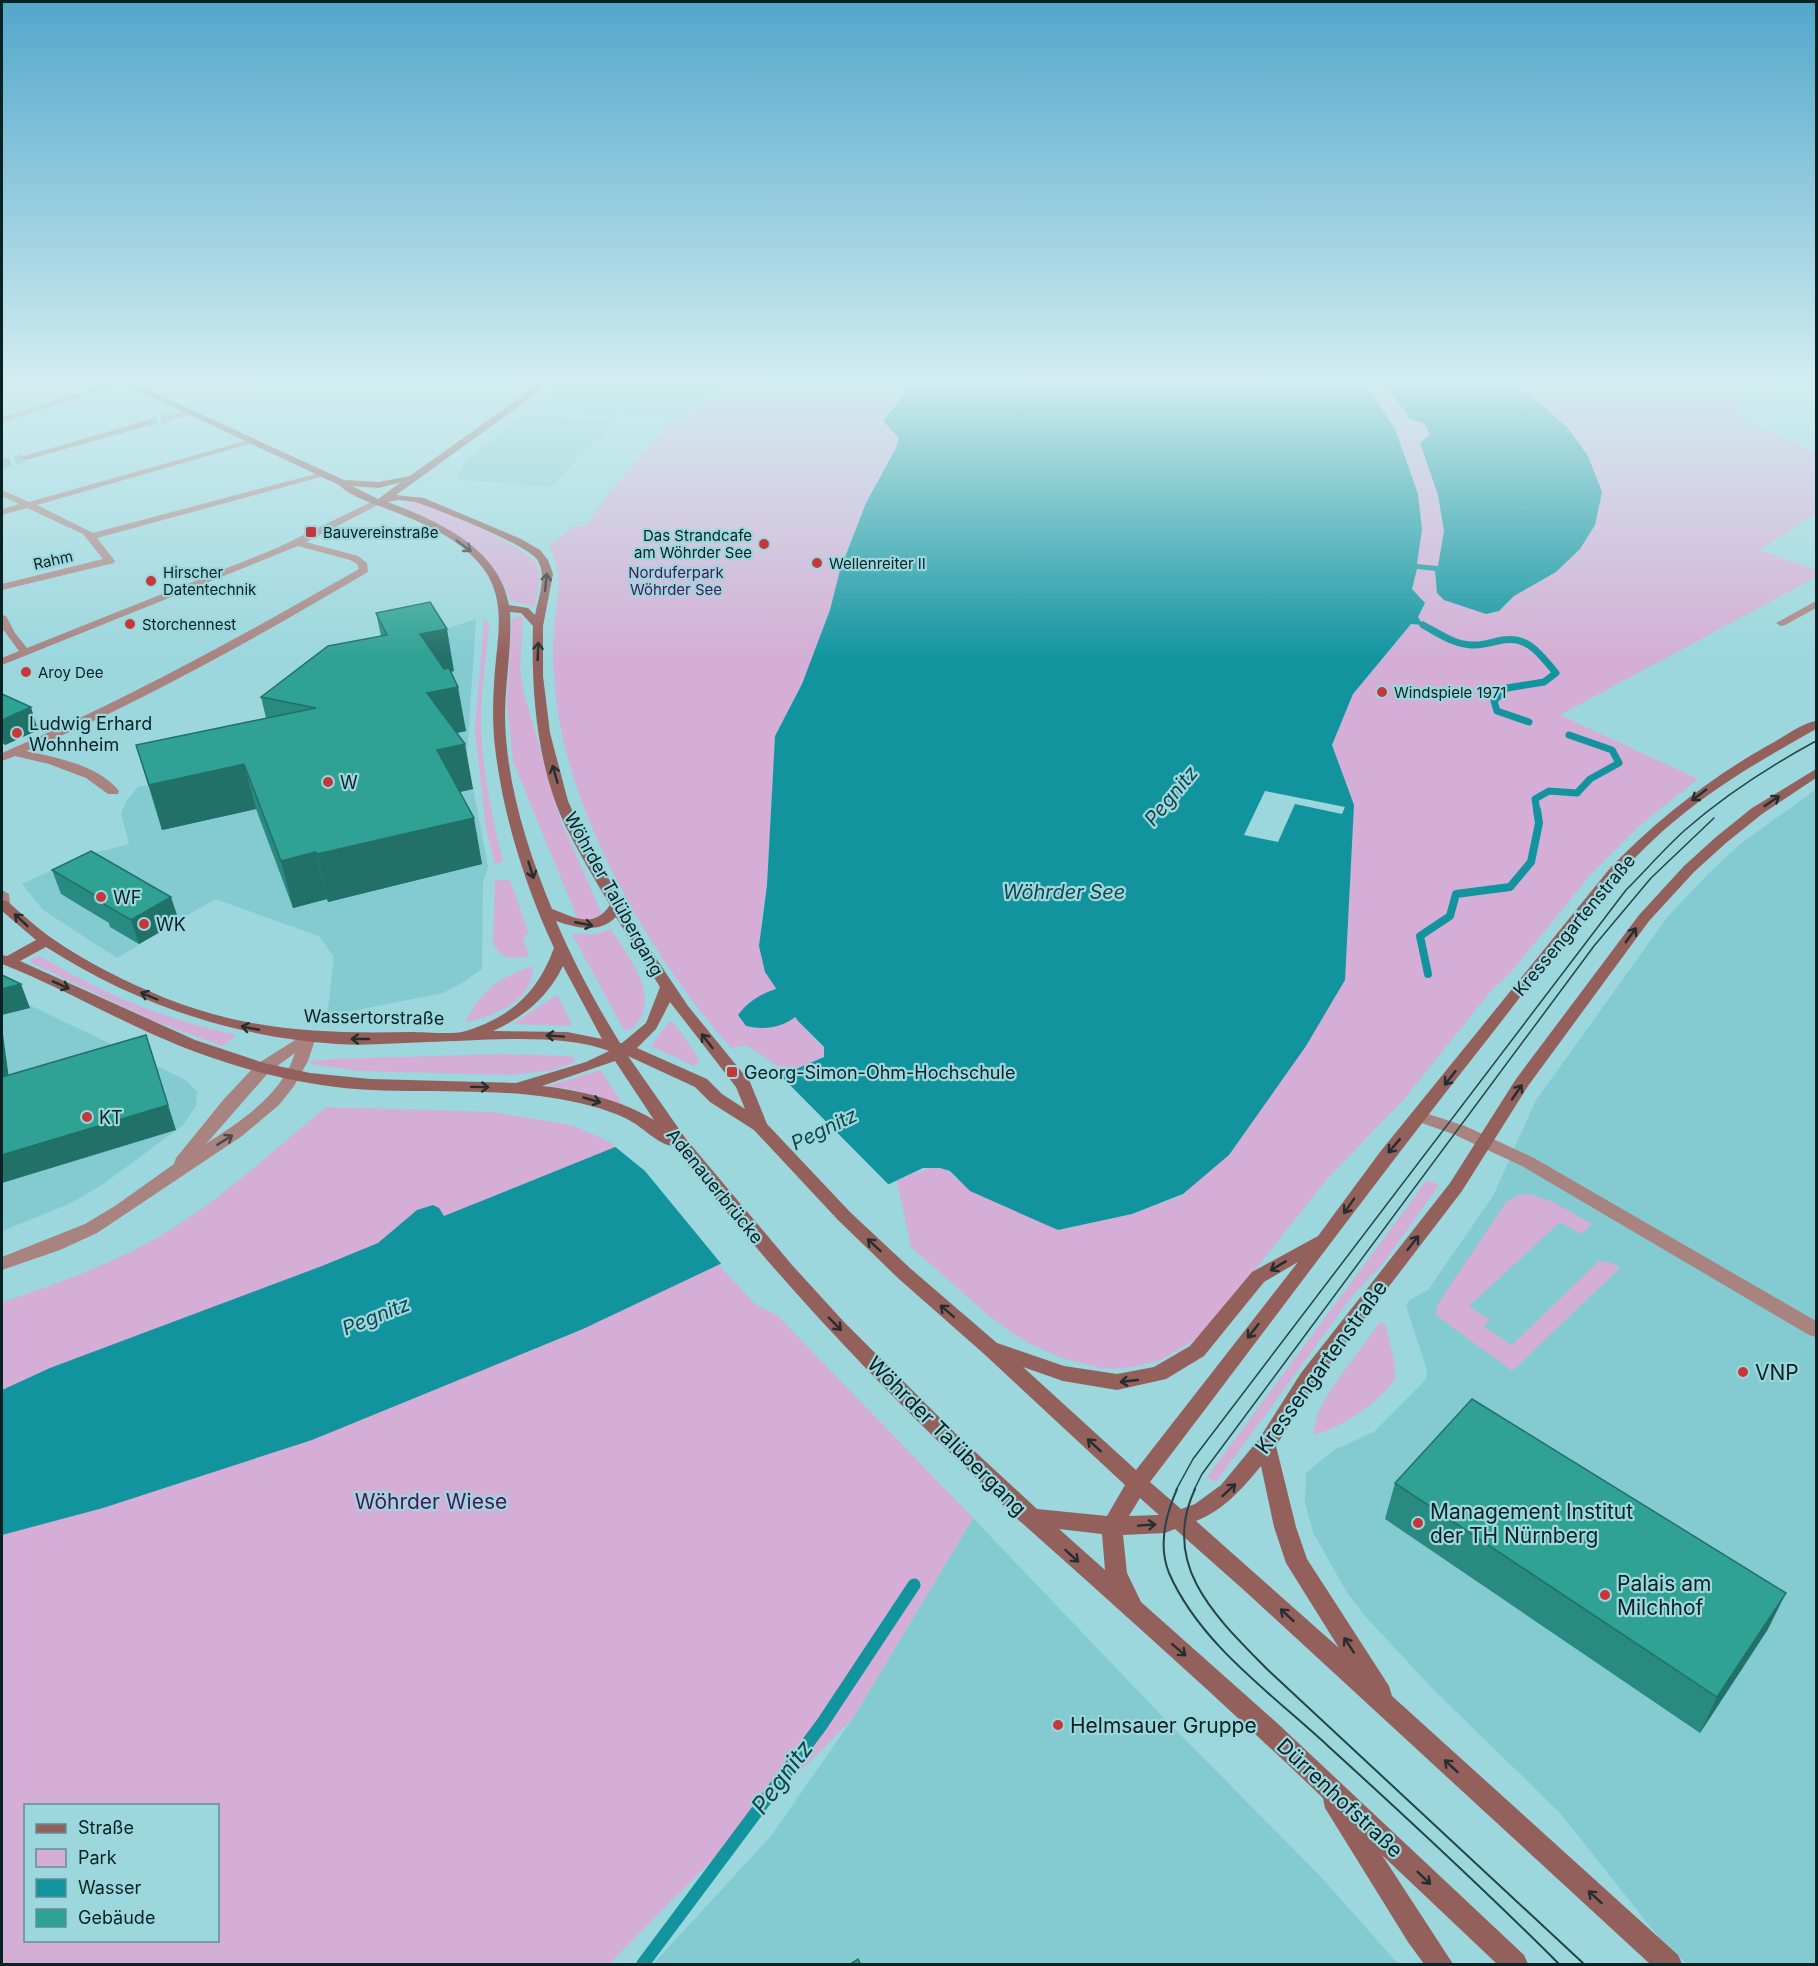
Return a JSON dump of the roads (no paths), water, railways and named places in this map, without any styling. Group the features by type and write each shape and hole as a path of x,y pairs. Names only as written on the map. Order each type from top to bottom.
{"main road":[{"path":"323,475 342,483 384,484 413,475"},
{"path":"377,502 405,485 416,475"},
{"path":"418,475 422,488 465,517"},
{"path":"342,483 348,489 424,521 468,548 486,566 497,582 505,608 499,704 501,748 519,828 545,911 561,948 619,1049 656,1123"},
{"name":"Wöhrder Talübergang","path":"377,502 398,497 416,498 465,517 527,546 543,560 548,574 538,626 537,676 540,713 549,753 573,828 616,906 667,988 744,1086 760,1126"},
{"path":"505,608 524,610 538,626"},
{"name":"Kressengartenstraße","path":"1135,1612 1116,1574 1112,1551 1113,1526 1137,1484 1328,1236 1386,1155 1603,884 1634,852 1665,822 1719,780 1816,724"},
{"name":"Kressengartenstraße","path":"1029,1517 1113,1526 1155,1525 1202,1510 1223,1496 1239,1480 1266,1445 1314,1370 1456,1187 1522,1083 1659,899 1704,854 1738,826 1816,773"},
{"name":"Wassertorstraße","path":"2,900 46,941 102,975 185,1010 244,1027 308,1037 380,1039 556,1035 619,1049"},
{"path":"545,911 579,924 594,926 609,918 616,906"},
{"path":"4,960 46,941"},
{"path":"463,1037 505,1019 538,996 553,972 561,948"},
{"path":"4,960 160,1031 223,1056 293,1076 376,1085 513,1088 555,1093 593,1101 656,1123"},
{"path":"513,1088 580,1068 619,1049 651,1026 667,988"},
{"path":"619,1049 697,1080 716,1098 760,1126 844,1216 905,1274 1392,1711 1669,1965"},
{"name":"Adenauerbrücke","path":"656,1123 684,1149 768,1251"},
{"name":"Kressengartenstraße","path":"990,1348 1045,1367 1095,1380 1117,1382 1159,1374 1197,1351 1258,1277 1328,1236"},
{"name":"Wöhrder Talübergang","path":"768,1251 902,1394 1029,1517 1135,1612"},
{"path":"1266,1445 1285,1527 1297,1563 1392,1711"},
{"name":"Dürrenhofstraße","path":"1135,1612 1321,1780 1515,1965"},
{"path":"1321,1780 1417,1933 1440,1965"},
{"path":"1638,1936 1654,1965"}],"street":[{"path":"2,512 135,475"},
{"path":"2,493 87,532 90,537 323,475"},
{"path":"2,662 296,542 377,502"},
{"name":"Rahm","path":"2,587 110,561 90,537"},
{"path":"7,754 138,695 363,570 363,563 354,558 296,542"},
{"path":"1781,623 1816,604"},
{"path":"2,618 10,634 25,652"},
{"path":"7,754 83,771 102,780 113,791"},
{"path":"175,1171 230,1103 263,1068 308,1037"},
{"path":"2,1264 55,1245 103,1222 175,1171 254,1121 293,1076 305,1050 308,1037"},
{"path":"1419,1116 1528,1162 1816,1330"}],"water":[{"name":"Wöhrder See","path":"881,475 1411,475 1418,494 1422,529 1417,564 1438,566 1444,531 1438,495 1431,475 1595,475 1602,492 1595,525 1580,549 1556,572 1514,596 1499,611 1486,614 1444,600 1437,593 1435,571 1417,569 1412,589 1425,603 1418,617 1423,625 1411,624 1353,694 1332,745 1354,805 1345,980 1306,1046 1229,1155 1183,1194 1132,1214 1058,1230 970,1191 950,1171 940,1168 923,1168 583,1329 312,1440 103,1508 2,1535 2,1390 50,1368 378,1243 417,1210 433,1205 439,1208 444,1216 630,1141 824,1057 824,1047 798,1021 765,972 759,946 767,885 775,736 802,684 830,610 840,570 866,503"}],"waterway":[{"path":"1423,625 1458,643 1479,645 1503,640 1521,641 1540,654 1556,673 1544,682 1507,688 1494,701 1497,711 1529,722"},
{"path":"1537,812 1535,799 1549,791 1577,793 1590,779 1619,763 1612,750 1569,735"},
{"path":"1428,974 1420,936 1450,916 1456,894 1510,887 1531,862 1539,823 1537,810"},
{"path":"763,1015 786,1001"},
{"name":"Pegnitz","path":"643,1964 822,1724 914,1585"}],"tram line":[{"path":"1176,1490 1193,1459 1626,890 1677,837 1700,817 1765,771 1816,741"},
{"path":"1194,1490 1202,1474 1594,946 1651,878 1714,818"},
{"path":"1177,1489 1165,1530 1164,1552 1169,1573 1182,1599 1199,1623 1239,1667 1416,1826 1559,1964"},
{"path":"1195,1489 1186,1517 1184,1543 1189,1567 1213,1611 1268,1670 1584,1964"}],"place":[{"name":"Bauvereinstraße","path":"311,532"},
{"name":"Das Strandcafe am Wöhrder See","path":"764,544"},
{"name":"Wellenreiter II","path":"817,563"},
{"name":"Hirscher Datentechnik","path":"151,581"},
{"name":"Storchennest","path":"130,624"},
{"name":"Aroy Dee","path":"26,672"},
{"name":"Windspiele 1971","path":"1382,692"},
{"name":"Ludwig Erhard Wohnheim","path":"17,733"},
{"name":"W","path":"328,782"},
{"name":"WF","path":"101,897"},
{"name":"WK","path":"144,924"},
{"name":"Georg-Simon-Ohm-Hochschule","path":"732,1072"},
{"name":"KT","path":"87,1117"},
{"name":"VNP","path":"1743,1372"},
{"name":"Management Institut der TH Nürnberg","path":"1418,1523"},
{"name":"Palais am Milchhof","path":"1605,1595"},
{"name":"Helmsauer Gruppe","path":"1058,1725"}],"park label":[{"name":"Norduferpark Wöhrder See","path":"676,580"},
{"name":"Wöhrder Wiese","path":"431,1501"}]}
